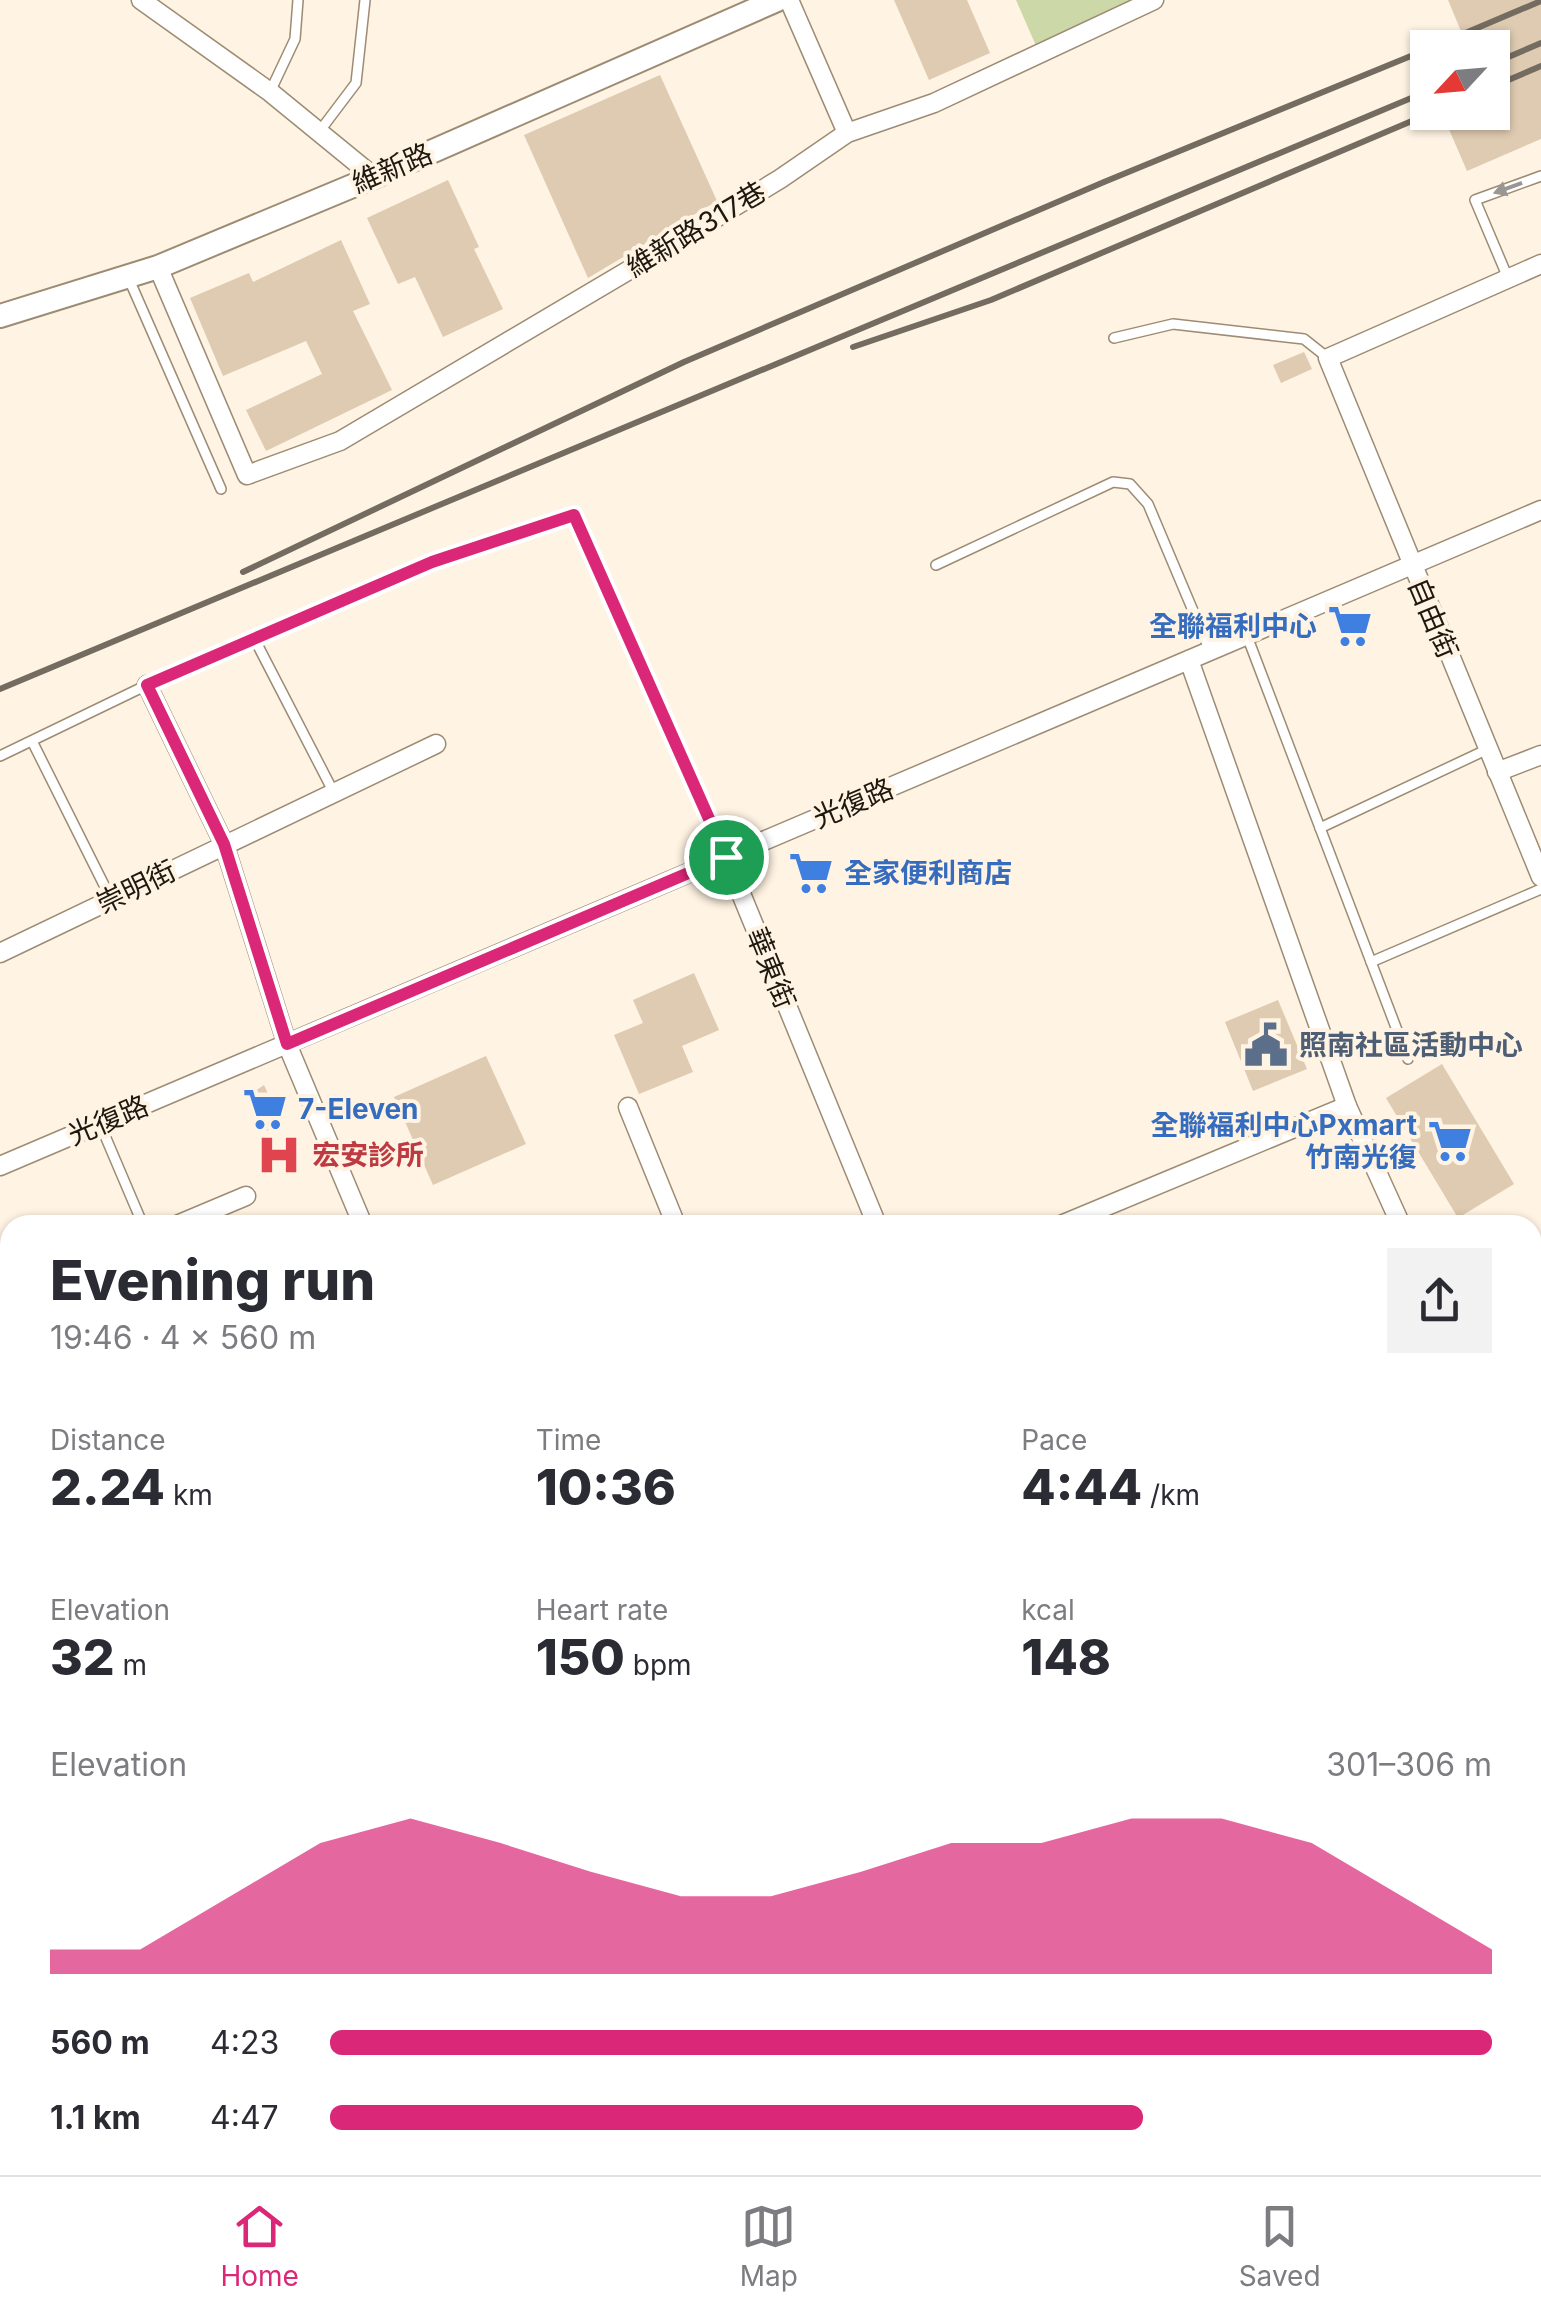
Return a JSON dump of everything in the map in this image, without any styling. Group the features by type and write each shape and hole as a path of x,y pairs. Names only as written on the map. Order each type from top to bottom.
{"street":[{"path":"140,0 270,92 374,177"},
{"name":"維新路","path":"0,316 158,267 777,0"},
{"path":"789,0 847,133"},
{"name":"維新路317巷","path":"158,267 247,475 340,441 641,264 847,133 934,103 1154,0"},
{"path":"1328,358 1541,264"},
{"name":"自由街","path":"1328,358 1541,877"},
{"name":"光復路","path":"0,1166 1541,510"},
{"path":"1188,660 1347,1106 1396,1215"},
{"path":"147,685 224,844 287,1044 359,1215"},
{"name":"崇明街","path":"0,953 436,744"},
{"path":"1497,772 1541,755"},
{"name":"華東街","path":"726,857 873,1215"},
{"path":"1085,1215 1347,1106"},
{"path":"628,1107 672,1215"},
{"path":"201,1215 246,1196"}],"lane":[{"path":"270,92 295,39 298,0"},
{"path":"320,132 356,83 365,0"},
{"path":"1508,278 1475,200 1541,176"},
{"path":"128,277 221,489"},
{"path":"1114,338 1173,324 1304,339 1328,358"},
{"path":"936,566 1113,482 1130,484 1148,504 1210,650"},
{"name":"華東街","path":"0,756 147,685 432,562 574,515 726,857"},
{"path":"1247,635 1408,1058"},
{"path":"255,640 333,791"},
{"path":"32,740 111,899"},
{"path":"1320,828 1488,749"},
{"path":"1370,962 1541,889"},
{"path":"100,1124 139,1215"}],"green space":[{"path":"1016,0 1141,0 1037,48"}],"building":[{"path":"894,0 967,0 990,53 929,80"},
{"path":"1448,0 1541,0 1541,139 1467,171 1449,130 1510,130 1510,30 1460,30"},
{"path":"660,75 717,201 588,278 524,135"},
{"path":"448,180 479,247 474,249 503,309 443,337 415,277 398,284 367,218"},
{"path":"341,240 370,304 353,311 392,390 266,451 246,410 322,374 306,341 223,376 190,298 249,273 253,282"},
{"path":"1304,352 1312,369 1281,383 1273,365"},
{"path":"694,973 719,1030 682,1046 693,1072 639,1094 614,1035 643,1023 633,1000"},
{"name":"照南社區活動中心","path":"1278,1000 1307,1069 1253,1091 1225,1022"},
{"path":"486,1056 526,1144 433,1185 394,1097"},
{"name":"全聯福利中心Pxmart 竹南光復","path":"1442,1064 1514,1184 1463,1215 1456,1215 1386,1098"},
{"name":"7-Eleven","path":"264,1085 282,1124 266,1131 249,1095"}],"railway":[{"path":"1473,30 1541,1"},
{"path":"1510,56 1541,43"},
{"path":"243,572 684,362 1410,56"},
{"path":"1510,79 1541,66"},
{"path":"0,689 1410,99"},
{"path":"853,347 991,300 1410,122"}],"place":[{"name":"全聯福利中心","path":"1350,626"},
{"name":"全家便利商店","path":"811,873"},
{"name":"照南社區活動中心","path":"1266,1045"},
{"name":"7-Eleven","path":"265,1109"},
{"name":"全聯福利中心Pxmart 竹南光復","path":"1450,1141"},
{"name":"宏安診所","path":"279,1155"}],"route":[{"path":"574,515 726,857 287,1044 224,844 147,685 432,562 574,515"}]}
